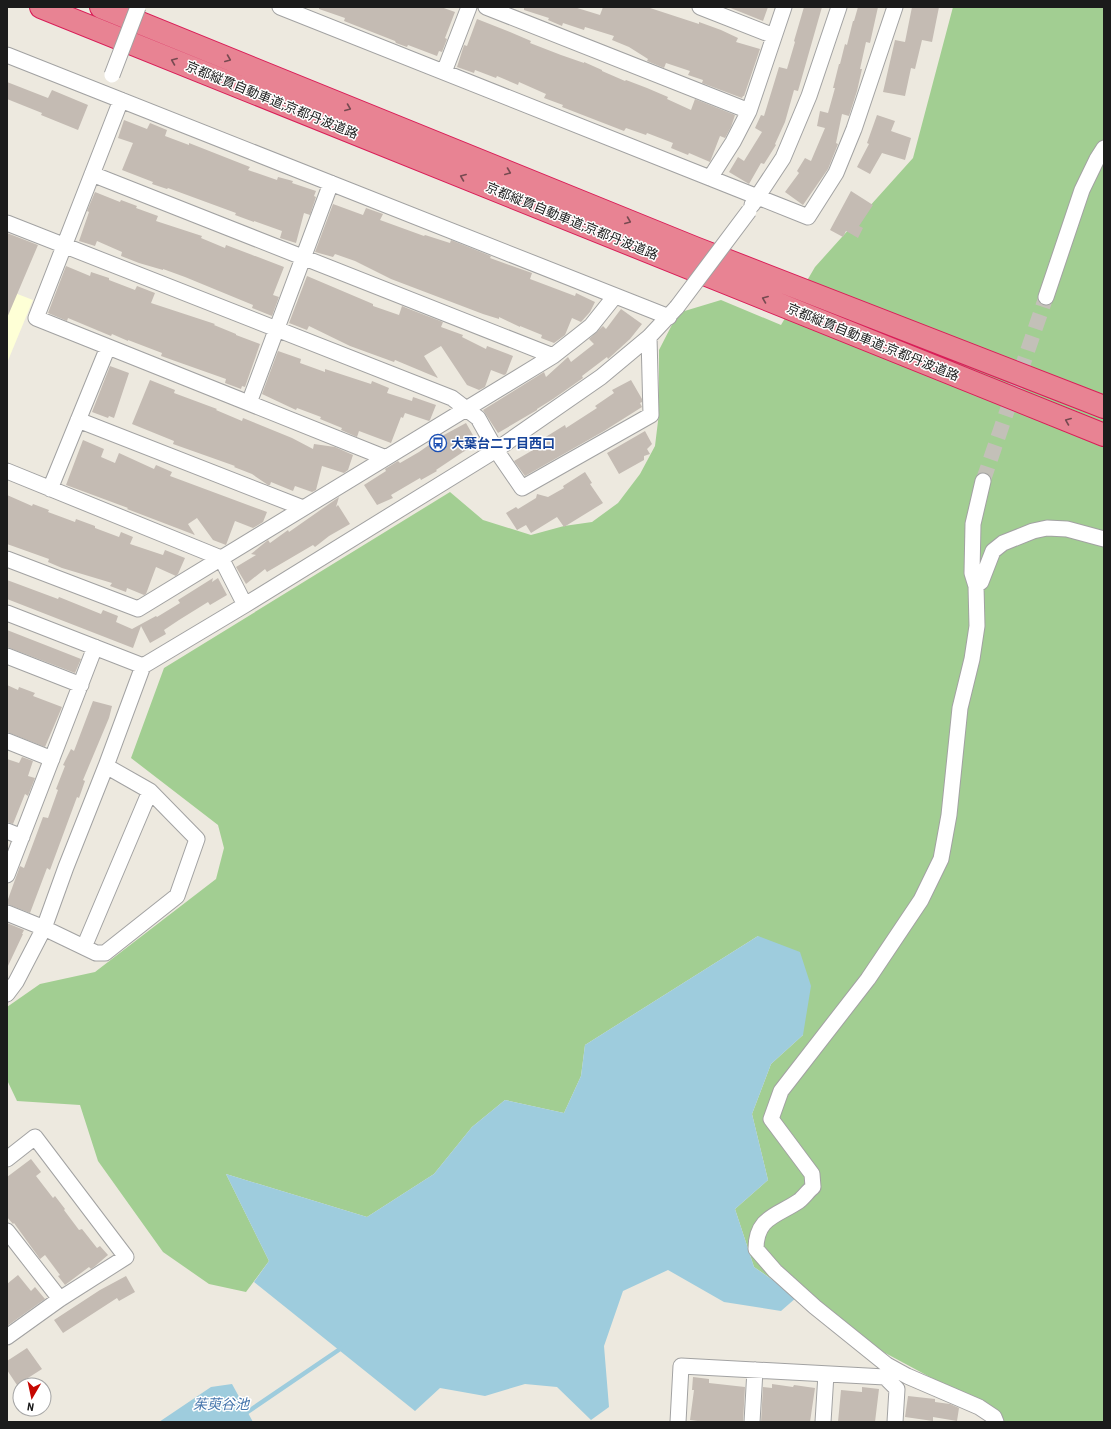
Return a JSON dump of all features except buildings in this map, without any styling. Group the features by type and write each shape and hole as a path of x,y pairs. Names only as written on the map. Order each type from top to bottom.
{"highway":[{"name":"京都縦貫自動車道;京都丹波道路","path":"41,7 1104,435"},
{"name":"京都縦貫自動車道;京都丹波道路","path":"101,7 695,248 1104,407"}],"street":[{"path":"104,93 138,7"},
{"path":"280,7 808,216 836,173 854,129 894,7"},
{"path":"444,72 469,7"},
{"path":"486,7 749,111"},
{"path":"700,7 774,36"},
{"path":"710,178 733,142 749,111 784,7"},
{"path":"7,994 20,975 44,928 143,666 245,605 496,450 601,377 649,337 673,312 749,211 783,158 809,96 839,7"},
{"path":"7,54 615,296 673,312"},
{"path":"121,100 36,318 386,458"},
{"path":"1046,297 1082,190 1104,148"},
{"path":"92,174 553,356"},
{"path":"248,403 332,183"},
{"path":"7,223 452,398 478,418 496,450 522,488 651,415 649,337"},
{"path":"7,558 138,609 553,356 591,326 615,296"},
{"path":"50,489 108,347"},
{"path":"78,420 303,508"},
{"path":"7,471 222,558 245,605"},
{"path":"983,481 973,524 972,573 976,586 977,626 972,659 960,708 949,815 941,859 921,900 868,979 781,1092 771,1119 812,1174 813,1187 800,1200 765,1221 756,1238 756,1249 775,1272 887,1365 907,1376 979,1407 994,1417 996,1422"},
{"path":"976,586 981,582 993,551 1003,543 1033,531 1047,528 1067,529 1104,539"},
{"path":"7,612 143,666"},
{"path":"7,875 95,647"},
{"path":"7,656 80,685"},
{"path":"7,742 52,759"},
{"path":"7,913 44,928 96,953 105,953 177,896 197,839 150,791 106,766"},
{"path":"84,947 150,791"},
{"path":"7,831 22,837"},
{"path":"7,1159 35,1137 126,1257 60,1298 7,1337"},
{"path":"7,1230 60,1298"},
{"path":"678,1422 681,1366 885,1377 897,1389 895,1422"},
{"path":"752,1422 755,1370"},
{"path":"823,1422 826,1374"}],"shaded area":[{"path":"7,290 33,300 7,363"}],"green space":[{"path":"953,7 1104,7 1104,1422 1000,1422 995,1412 861,1340 754,1267 735,1209 768,1180 752,1114 771,1064 803,1035 758,936 585,1045 581,1076 564,1113 505,1100 472,1127 434,1174 367,1217 226,1174 269,1261 246,1292 209,1284 163,1252 98,1161 80,1105 17,1101 7,1080 7,1007 40,984 95,972 216,879 224,848 218,825 131,758 164,668 450,492 483,520 531,535 564,526 592,522 618,503 640,474 655,446 659,413 659,350 678,313 721,300 781,325 815,267 913,158"}],"water":[{"path":"758,936 800,952 811,986 803,1035 771,1064 752,1114 768,1180 735,1209 754,1267 797,1297 781,1311 724,1302 668,1270 623,1291 604,1346 609,1407 591,1420 557,1387 525,1384 485,1396 440,1388 415,1411 254,1282 269,1261 226,1174 367,1217 434,1174 472,1127 505,1100 564,1113 581,1076 585,1045"},
{"name":"茱萸谷池","path":"232,1384 253,1422 159,1422 211,1387"}],"waterway":[{"path":"243,1415 343,1347"}],"tunnel":[{"path":"983,481 1046,297"}],"place":[{"name":"大葉台二丁目西口","path":"438,443"}]}
